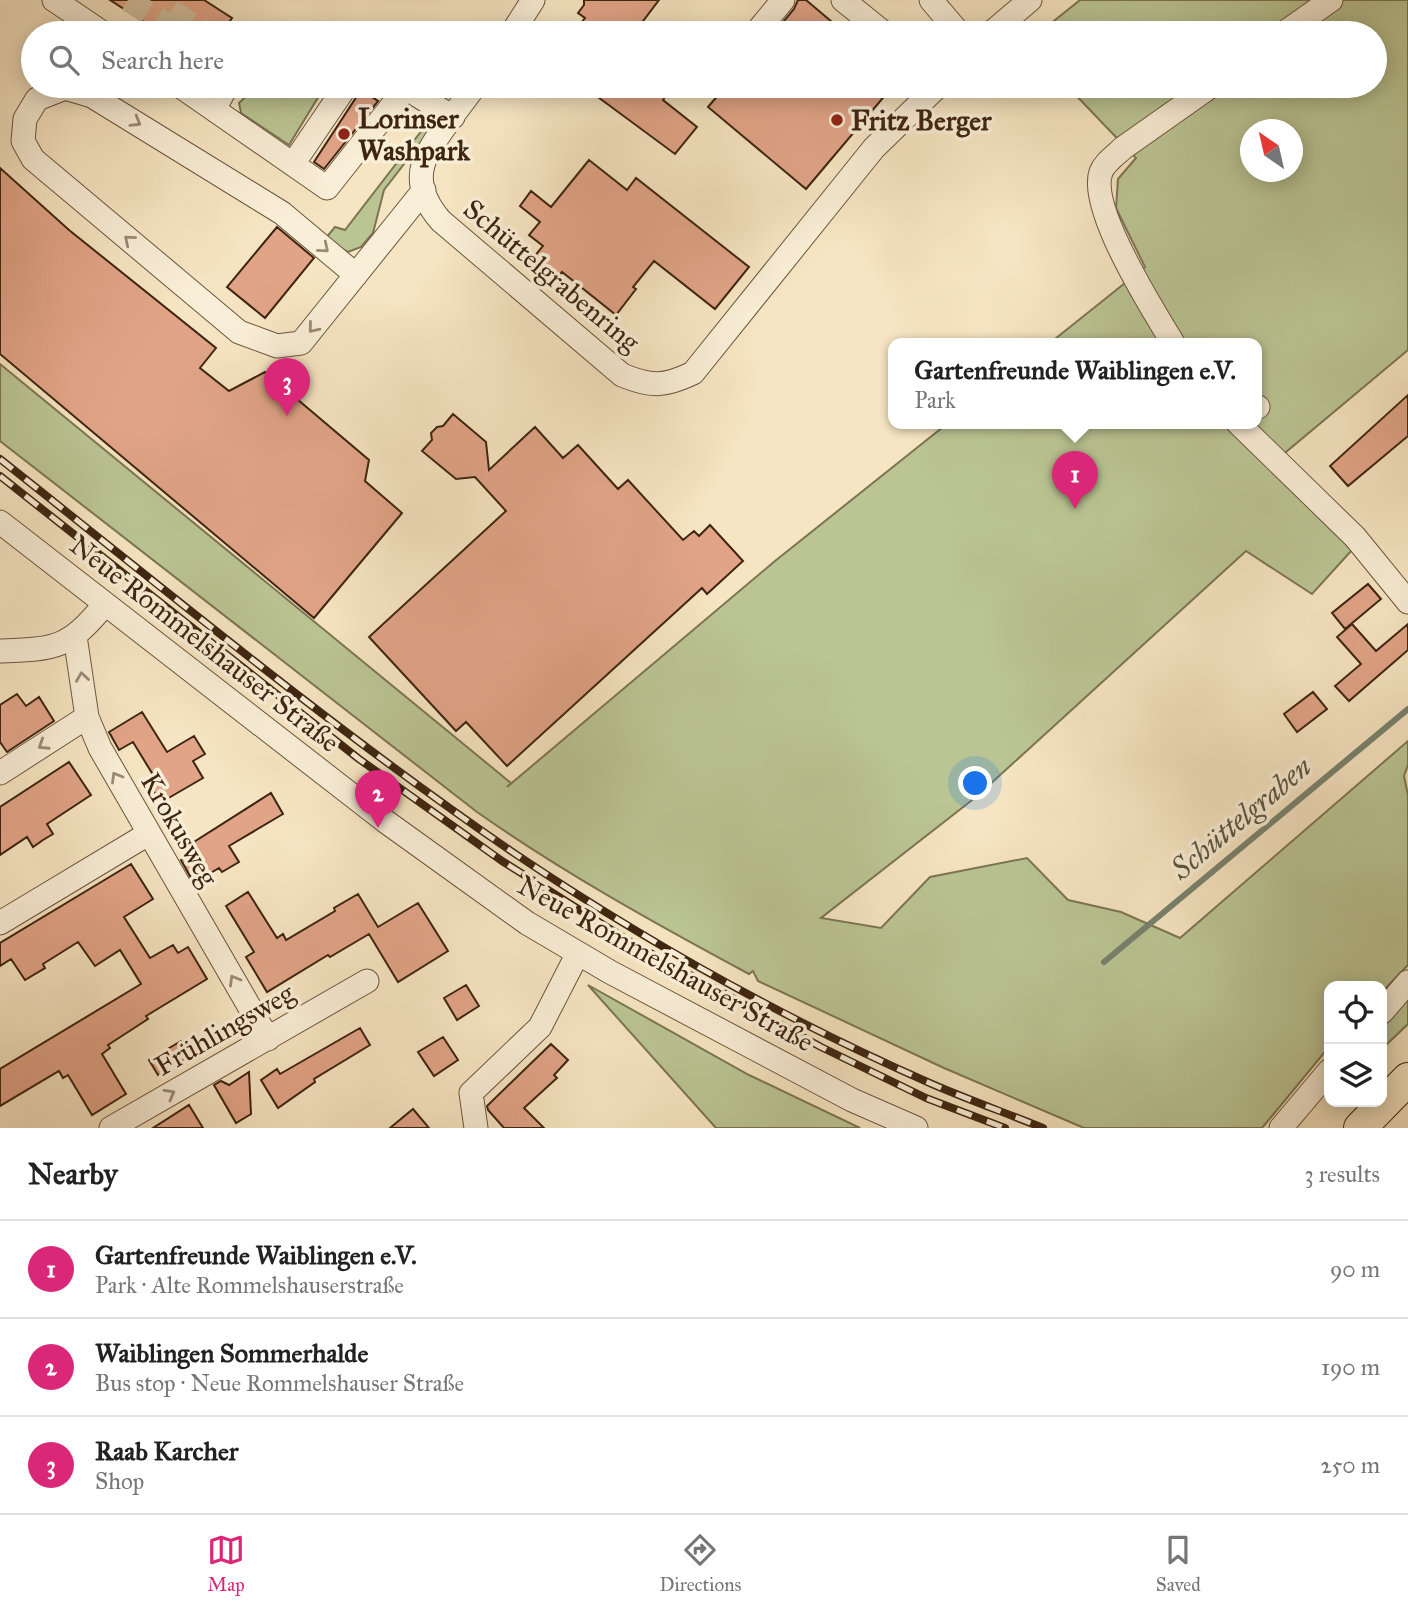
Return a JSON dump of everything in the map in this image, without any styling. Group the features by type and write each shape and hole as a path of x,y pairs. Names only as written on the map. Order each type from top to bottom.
{"highway":[{"path":"1360,1128 1408,1079"}],"street":[{"path":"54,0 85,21"},
{"path":"520,21 533,0"},
{"path":"766,21 783,0"},
{"path":"843,0 869,21"},
{"path":"930,0 948,21"},
{"path":"1005,21 1030,0"},
{"path":"1301,21 1331,0"},
{"path":"40,98 25,119 23,141 33,159 239,332 277,346 301,343 424,190 423,165 466,98"},
{"path":"95,98 282,213 356,275"},
{"path":"198,98 327,188 396,98"},
{"path":"214,109 220,98"},
{"path":"293,164 338,98"},
{"path":"422,98 453,117"},
{"name":"Schüttelgrabenring","path":"424,190 429,207 441,221 622,375 642,383 663,385 693,373 874,148 926,98"},
{"path":"1170,338 1121,251 1104,208 1100,190 1101,172 1110,159 1123,148 1194,98"},
{"path":"1244,429 1355,537 1408,602"},
{"name":"Neue Rommelshauser Straße","path":"0,522 385,821 527,923 852,1100 916,1128"},
{"path":"0,651 35,650 62,644 75,636 104,604"},
{"name":"Krokusweg","path":"75,636 87,717 100,748 268,1039"},
{"path":"0,773 87,717"},
{"path":"0,923 148,834"},
{"path":"476,1128 471,1093 540,1027 578,953"},
{"name":"Frühlingsweg","path":"111,1128 367,981"},
{"path":"1387,1006 1408,982"},
{"path":"1281,1128 1324,1077"}],"green space":[{"path":"1080,0 1408,0 1408,350 1268,467 1352,550 1312,594 1246,551 976,797 821,918 881,928 930,877 1027,858 1068,900 1121,912 1180,938 1408,741 1408,765 1404,776 1408,795 1408,965 1387,987 1387,981 1324,981 1324,1053 1262,1128 1084,1128 944,1068 758,981 753,971 749,974 611,897 477,812 0,441 0,364 511,783 507,787 775,561 940,429 1262,429 1262,338 1056,338 1145,267 1116,208 1118,179 1136,158 1078,98 1387,98 1387,21 1054,21"},
{"path":"244,98 318,98 289,145 241,113 239,103"},
{"path":"426,125 429,128 428,133 384,190 373,233 361,247 348,252 325,239 335,227 345,230"},
{"path":"588,985 749,1075 860,1128 716,1128"},
{"path":"1408,997 1408,1024 1387,1044 1387,1020"}],"building":[{"path":"110,0 204,0 232,18 230,21 142,21"},
{"path":"584,0 659,0 643,21 583,21 585,18 578,13"},
{"path":"798,0 806,0 831,21 784,21"},
{"name":"Lorinser Washpark","path":"356,98 373,98 378,101 324,169 314,162"},
{"path":"599,98 664,98 663,100 697,127 675,154"},
{"path":"716,98 883,98 806,189 708,107"},
{"path":"589,160 627,190 636,178 749,267 715,309 654,261 633,287 636,289 616,315 562,272 557,278 533,258 543,246 529,235 540,222 520,206 531,191 551,207"},
{"path":"0,168 69,230 216,348 200,368 229,391 265,372 369,460 365,481 402,513 314,618 0,354"},
{"path":"277,227 314,258 265,318 227,287"},
{"path":"1408,395 1408,436 1348,486 1330,466"},
{"path":"453,414 486,442 489,470 535,427 563,458 578,445 618,489 628,480 683,540 694,531 699,536 710,525 743,561 707,594 702,588 507,766 466,722 456,731 369,637 506,511 475,477 456,479 422,451 432,440 431,433 437,427 443,426"},
{"path":"1368,584 1381,599 1345,629 1332,613"},
{"path":"1352,624 1376,651 1408,624 1408,650 1349,701 1335,686 1361,664 1337,637"},
{"path":"1313,692 1327,709 1297,732 1284,714"},
{"path":"17,694 26,706 39,697 54,721 7,752 0,742 0,705"},
{"path":"142,712 167,752 194,736 205,754 193,761 203,778 160,803 151,787 158,783 133,742 119,750 109,732"},
{"path":"69,762 91,795 47,824 53,834 33,847 27,837 0,855 0,807"},
{"path":"271,793 283,814 229,846 239,862 222,872 219,868 204,877 201,872 191,878 181,860 191,854 186,847"},
{"path":"131,864 153,899 124,917 150,958 173,945 178,953 188,947 207,979 146,1016 148,1019 108,1045 110,1048 102,1054 126,1094 92,1115 68,1075 63,1078 59,1071 0,1106 0,1069 141,984 120,950 95,966 78,942 43,964 45,968 25,980 11,959 0,966 0,943"},
{"path":"248,892 277,938 283,934 286,940 358,894 378,927 418,903 448,951 398,982 369,934 267,992 246,957 254,952 226,906"},
{"path":"466,985 479,1006 457,1020 444,998"},
{"path":"360,1028 370,1045 314,1079 315,1082 278,1108 261,1080 277,1069 280,1074"},
{"path":"443,1037 458,1060 434,1076 418,1052"},
{"path":"181,1041 190,1056 158,1075 149,1060"},
{"path":"551,1044 568,1060 554,1075 557,1078 524,1108 544,1128 504,1128 487,1106"},
{"path":"249,1072 251,1114 236,1123 214,1085 221,1081 229,1085"},
{"path":"189,1105 203,1128 153,1128"},
{"path":"413,1109 429,1128 390,1128"}],"waterway":[{"name":"Schüttelgraben","path":"1104,962 1408,709"}],"tunnel":[{"path":"128,0 162,21"},
{"path":"171,11 187,21"}],"railway":[{"path":"0,459 316,709 445,805 561,884 664,947 769,1006 932,1084 1043,1128"},
{"path":"0,476 359,759 502,861 632,943 821,1047 926,1098 1005,1128"}],"place":[{"name":"Fritz Berger","path":"837,120"},
{"name":"Lorinser Washpark","path":"344,134"},
{"name":"Raab Karcher","path":"287,416"},
{"name":"Gartenfreunde Waiblingen e.V.","path":"1075,509"},
{"name":"Waiblingen Sommerhalde","path":"378,828"}]}
